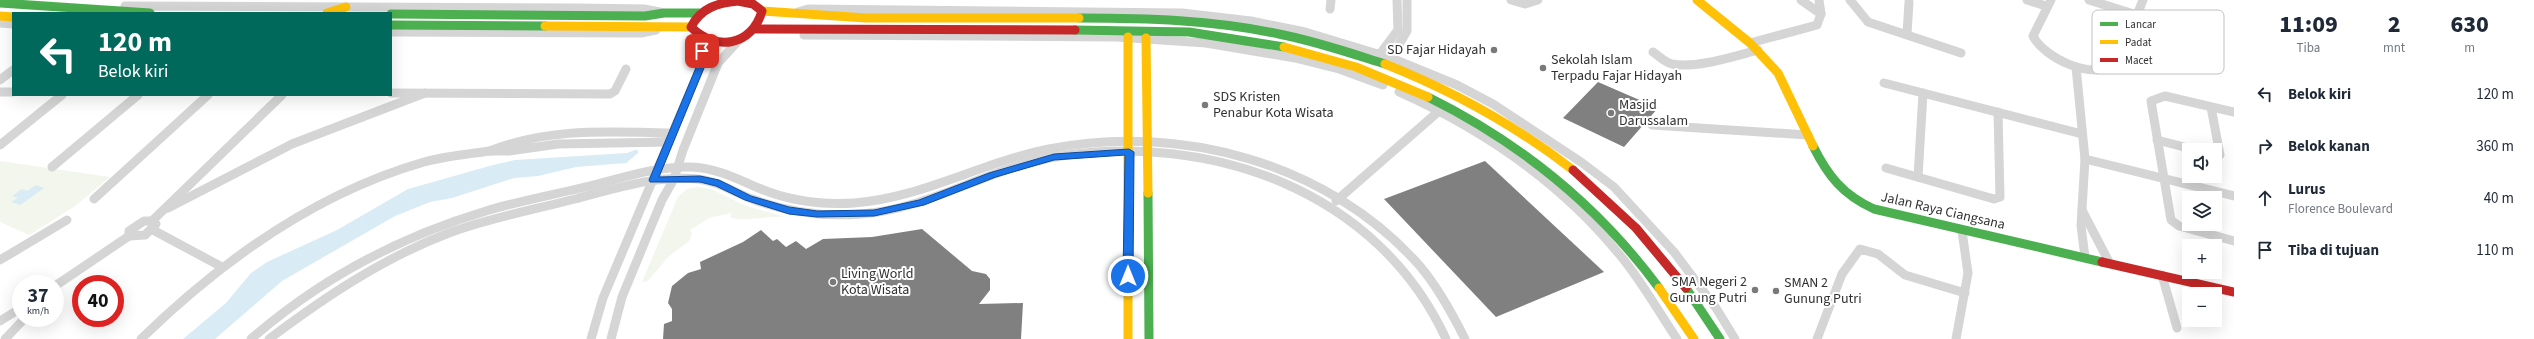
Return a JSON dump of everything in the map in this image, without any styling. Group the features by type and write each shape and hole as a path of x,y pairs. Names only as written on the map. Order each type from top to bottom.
{"street":[{"path":"24,0 102,6 346,7 645,16 664,13 699,12 726,1 746,1 762,11 789,14 909,18 1180,20 1261,31 1325,44 1382,63 1449,91 1547,149 1596,189 1671,268 1720,339"},
{"path":"1330,9 1331,0"},
{"path":"1380,54 1398,30 1397,0"},
{"path":"1391,58 1407,31 1407,0"},
{"path":"1511,0 1525,4 1538,0"},
{"name":"Jalan Raya Ciangsana","path":"1697,0 1758,50 1778,73 1826,174 1846,194 1867,207 1889,214 1962,231 2109,262 2234,292"},
{"path":"1801,0 1821,14"},
{"path":"1750,43 1817,25 1820,21 1821,14 1819,0"},
{"path":"1850,0 1868,22 1961,53"},
{"path":"2027,0 2049,3 2033,36 2034,40 2048,53 2076,67 2092,67"},
{"path":"2089,0 2121,10"},
{"path":"2139,10 2144,0"},
{"path":"1907,34 1909,2"},
{"path":"0,3 74,11 112,12"},
{"path":"330,12 346,7"},
{"path":"789,14 808,9 1182,13 1250,21 1337,40 1380,54 1457,85 1526,124 1614,187 1674,252 1716,308 1735,339"},
{"path":"611,339 622,297 662,200 674,179 683,150 718,63 741,38 756,29 762,22 762,11"},
{"path":"392,14 514,12"},
{"path":"691,27 699,12"},
{"path":"1112,19 1126,12"},
{"path":"0,16 12,17"},
{"path":"1250,21 1261,31"},
{"path":"0,23 12,24"},
{"path":"392,25 691,27"},
{"path":"392,32 641,34 671,27"},
{"path":"691,27 696,35 702,39 720,42 741,38"},
{"path":"756,29 786,30 829,28 1179,31 1258,42 1327,58 1373,73 1406,86 1468,117 1508,142 1579,196 1604,220 1648,271 1694,339"},
{"path":"786,30 800,34 820,35 1128,37 1226,44 1308,61 1376,82 1439,111 1513,156 1567,199 1619,254 1676,339"},
{"path":"1128,37 1128,339"},
{"path":"1146,38 1149,339"},
{"path":"591,339 603,298 702,63 702,39"},
{"path":"1653,52 1664,61 1675,64 1719,59 1758,50"},
{"path":"1308,61 1327,58"},
{"path":"1373,73 1382,63"},
{"path":"2076,67 2085,159 2081,226 2085,257"},
{"path":"392,93 610,94 615,91 626,69"},
{"path":"0,80 12,71"},
{"path":"1884,83 2082,134"},
{"path":"1449,91 1457,85"},
{"path":"0,92 12,92"},
{"path":"168,208 292,144 425,93"},
{"path":"1918,177 1923,93"},
{"path":"0,144 61,96"},
{"path":"52,166 137,96"},
{"path":"94,199 207,96"},
{"path":"64,280 129,236 140,236 153,225 168,208 281,96"},
{"path":"2234,112 2165,96 2153,99 2151,101 2171,220 2174,225 2234,241"},
{"path":"2211,107 2218,143"},
{"path":"1439,111 1468,117"},
{"path":"1330,206 1439,111"},
{"path":"1886,168 1998,198 2001,195 1998,112"},
{"path":"1652,125 1808,135"},
{"path":"141,339 166,313 222,267 308,212 372,180 417,164 490,151 509,151 558,144 670,138"},
{"path":"251,339 297,302 351,268 411,238 475,214 658,169 706,168 728,174 759,188 796,199 822,203 851,203 881,200 911,194 986,165 1017,156 1085,144 1147,140 1226,152 1260,161 1341,198 1400,244 1431,278 1449,306 1465,339"},
{"path":"2157,140 2182,146"},
{"path":"1508,142 1513,156"},
{"path":"269,339 308,308 358,276 416,247 478,224 653,180 700,179 719,183 748,198 789,210 817,214 874,213 920,203 992,175 1054,157 1147,152 1198,157 1242,167 1275,178 1330,206 1388,251 1412,279 1434,313 1446,339"},
{"path":"2085,159 2234,196"},
{"path":"2082,210 2109,262"},
{"path":"0,260 67,220"},
{"path":"129,236 128,231 134,225 153,225 222,267"},
{"path":"1956,339 1965,293 1968,261 1962,231"},
{"path":"1817,339 1842,274 1860,249 1878,254 1905,275 1965,293"},
{"path":"2162,275 2177,328"},
{"path":"0,321 12,314"},
{"path":"5,339 16,327"}],"shaded area":[{"path":"638,150 638,153 626,163 576,167 538,176 514,178 452,198 430,202 395,216 282,281 215,339 183,339 226,303 251,273 267,262 337,230 408,189 515,160 627,153"},
{"path":"0,161 110,177 75,206 29,235 0,222"},
{"path":"36,185 44,188 20,205 11,202 18,198 12,196 22,189 27,191"},
{"path":"697,187 711,189 746,206 785,217 738,219 731,218 731,213 709,218 690,230 692,234 689,241 668,257 648,281 642,282 678,197 687,189"}],"building":[{"name":"Masjid Darussalam","path":"1598,82 1658,108 1624,147 1563,118"},
{"path":"1485,161 1604,272 1496,317 1384,199"},
{"name":"Living World Kota Wisata","path":"922,229 972,271 986,274 990,279 990,290 979,304 1023,303 1021,339 663,339 664,324 672,321 672,309 668,303 672,286 688,273 701,269 700,262 743,242 761,230 773,241 777,239 786,247 796,241 806,249 823,239 872,237"}],"traffic: fast":[{"path":"0,3 135,12"},
{"path":"392,14 645,16 664,13 699,13"},
{"path":"1079,18 1172,21 1264,31 1310,41 1385,64"},
{"path":"392,25 545,26"},
{"path":"1075,30 1189,32 1284,47"},
{"path":"1428,97 1473,120 1512,144 1559,180 1603,220 1642,265 1659,288"},
{"path":"1813,146 1834,182 1851,197 1874,209 1889,214 2102,262"},
{"path":"1148,193 1149,339"},
{"path":"1686,288 1720,339"}],"traffic: slow":[{"path":"1697,0 1750,43 1778,73 1813,146"},
{"path":"330,12 346,7"},
{"path":"762,11 866,18 1079,18"},
{"path":"0,16 12,17"},
{"path":"545,26 691,27"},
{"path":"1128,37 1128,339"},
{"path":"1146,38 1148,193"},
{"path":"1284,47 1356,67 1428,97"},
{"path":"1385,64 1459,96 1483,109 1552,153 1573,170"},
{"path":"1659,288 1694,339"}],"traffic: jam":[{"path":"738,1 753,4 762,11 759,23 752,32 743,38 732,42 710,40 699,35 691,27 699,15 710,7 738,1"},
{"path":"756,29 1075,30"},
{"path":"1573,170 1636,228 1686,288"},
{"path":"2102,262 2234,292"}],"place":[{"name":"SD Fajar Hidayah","path":"1494,50"},
{"name":"Sekolah Islam Terpadu Fajar Hidayah","path":"1543,68"},
{"name":"SDS Kristen Penabur Kota Wisata","path":"1205,105"},
{"name":"Masjid Darussalam","path":"1611,113"},
{"name":"Living World Kota Wisata","path":"833,282"},
{"name":"SMA Negeri 2 Gunung Putri","path":"1755,290"},
{"name":"SMAN 2 Gunung Putri","path":"1776,291"}],"route":[{"path":"702,51 702,63 653,180 700,179 719,183 748,198 789,210 817,214 874,213 920,203 942,196 992,175 1054,157 1108,152 1129,152 1128,276"}]}
